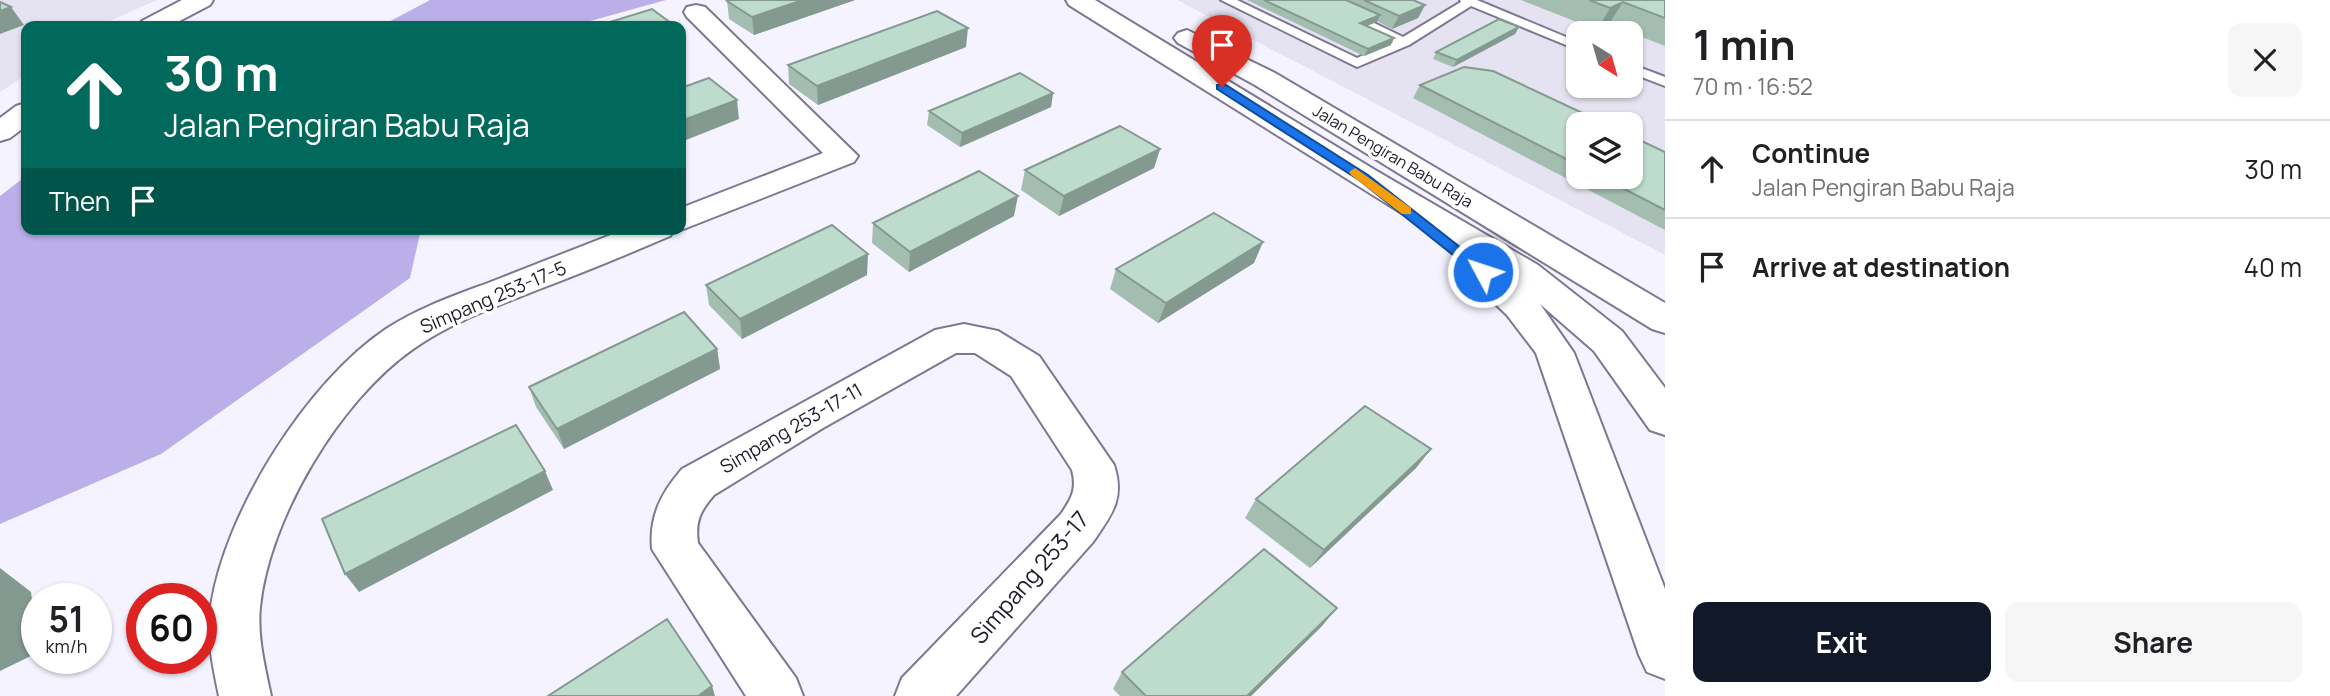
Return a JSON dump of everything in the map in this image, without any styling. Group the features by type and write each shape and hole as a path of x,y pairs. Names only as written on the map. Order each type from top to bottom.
{"main road":[{"path":"161,21 201,0"},
{"name":"Jalan Pengiran Babu Raja","path":"1078,0 1525,273 1608,341 1665,418"},
{"name":"Jalan Pengiran Babu Raja","path":"1118,0 1265,79 1665,320"},
{"path":"686,218 843,156 696,12"},
{"path":"0,132 21,116"},
{"path":"1406,163 1494,201 1665,297"},
{"path":"1364,177 1466,257 1518,302 1541,327 1555,353 1665,655"},
{"name":"Simpang 253-17-5","path":"245,696 234,641 237,597 264,515 288,468 320,416 351,381 387,348 434,318 643,235"},
{"name":"Simpang 253-17-11","path":"777,696 675,549 673,530 676,514 684,498 698,482 808,417 948,340 964,338 984,341 1025,366 1080,445"},
{"name":"Simpang 253-17","path":"921,696 1077,528 1092,506 1098,485 1092,465 1080,445"}],"lane":[{"path":"1227,0 1357,63 1404,42 1436,15 1468,1 1566,41"},
{"path":"1367,25 1404,42"},
{"path":"1643,73 1665,82"}],"shaded area":[{"path":"0,0 157,0 109,21 21,21 21,78 0,92"},
{"path":"430,0 666,0 590,21 390,21"},
{"path":"1177,0 1665,0 1665,255"},
{"path":"21,180 21,235 420,235 410,278 161,454 0,524 0,196"}],"building":[{"path":"803,0 752,17 727,1"},
{"path":"1264,0 1346,0 1380,15 1360,23 1394,38 1368,49"},
{"path":"1364,0 1413,0 1425,5 1399,16"},
{"path":"1589,0 1665,0 1665,18 1623,2 1610,8"},
{"path":"0,2 11,7 0,11"},
{"path":"652,9 668,21 613,21"},
{"path":"937,11 968,28 817,86 788,65"},
{"path":"1499,19 1519,27 1457,60 1436,52"},
{"path":"1464,67 1493,71 1580,112 1566,112 1566,159 1420,85"},
{"path":"1020,73 1053,93 962,133 929,111"},
{"path":"709,78 737,100 686,119 686,86"},
{"path":"1120,126 1160,149 1064,196 1025,170"},
{"path":"1643,142 1665,152 1665,210 1624,189 1643,189"},
{"path":"979,171 1018,196 910,252 873,223"},
{"path":"1214,213 1263,242 1166,303 1116,269"},
{"path":"832,225 868,254 740,319 706,285"},
{"path":"684,312 717,349 557,429 529,387"},
{"path":"1365,406 1431,449 1324,550 1256,499"},
{"path":"516,425 545,471 345,574 322,519"},
{"path":"1264,549 1337,608 1247,696 1146,696 1122,672"},
{"path":"667,619 712,686 698,696 548,696"}],"slow traffic":[{"path":"1355,172 1406,211"}],"route":[{"path":"1222,87 1364,177 1483,272"}]}
